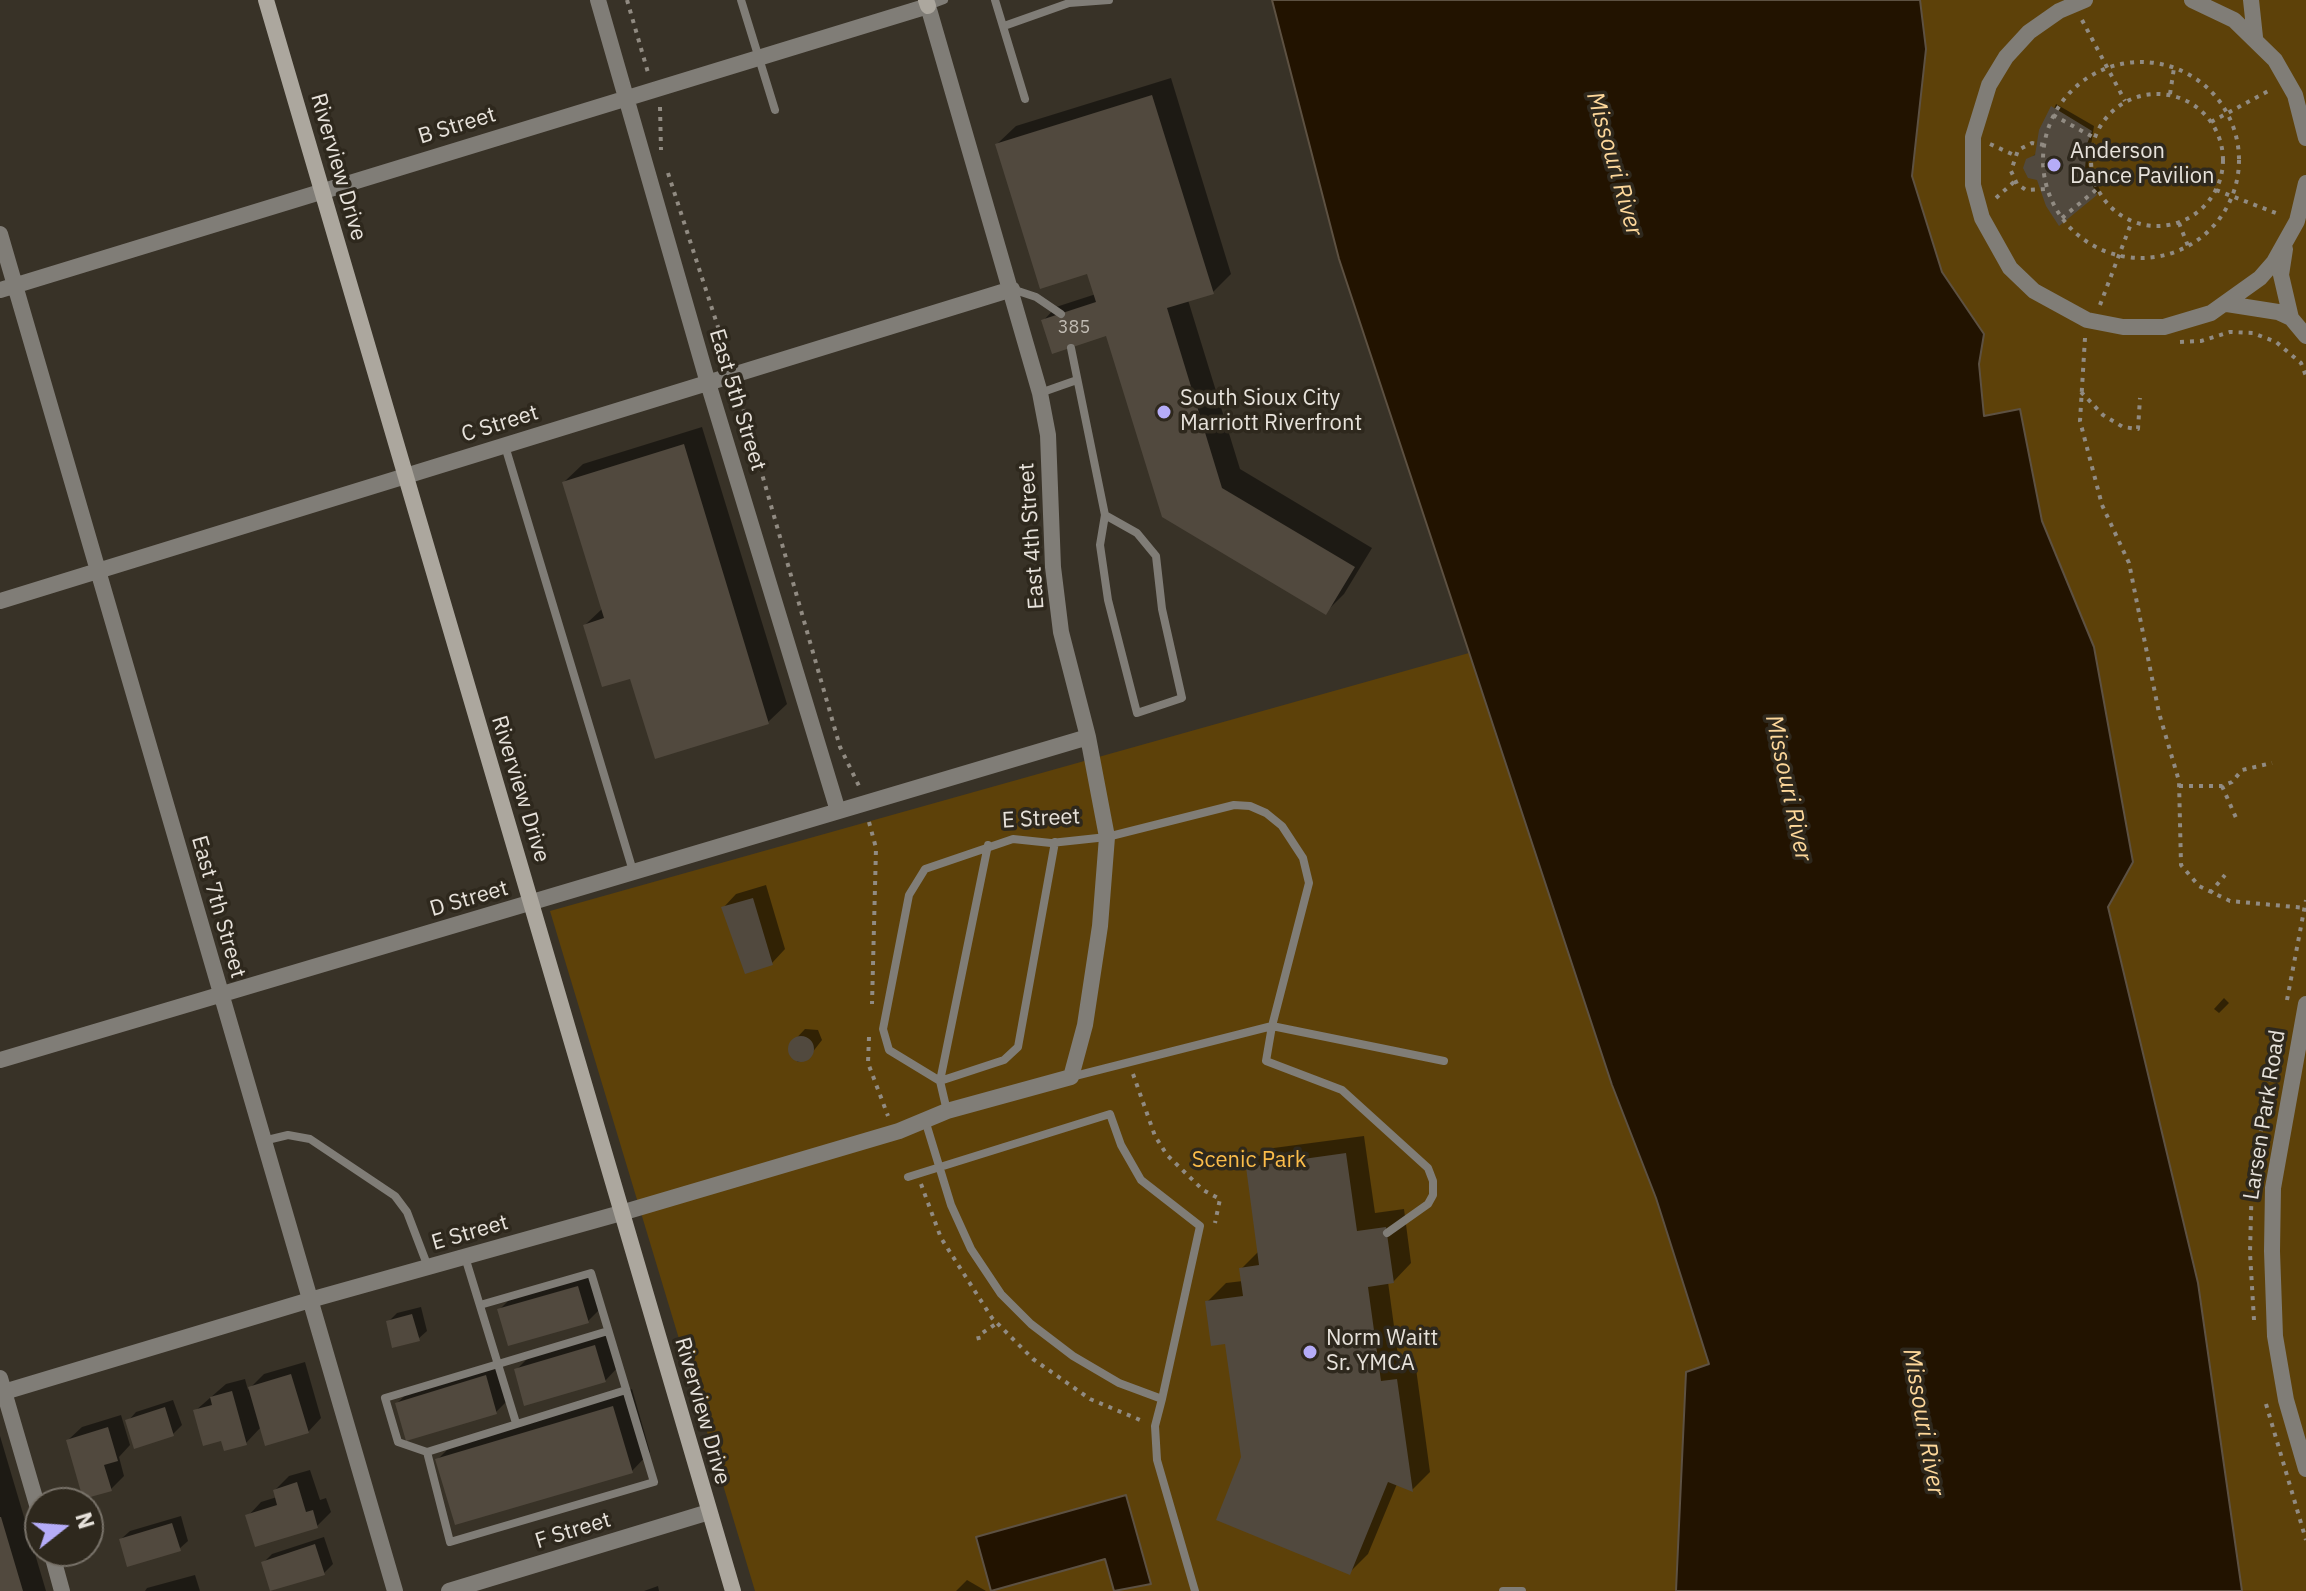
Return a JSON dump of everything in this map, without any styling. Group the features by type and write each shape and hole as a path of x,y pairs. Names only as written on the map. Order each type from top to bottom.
{"main road":[{"name":"Riverview Drive","path":"266,0 403,476 733,1591"}],"street":[{"name":"East 5th Street","path":"598,0 708,383 838,811"},
{"path":"2192,0 2234,20 2255,37 2288,81 2306,138"},
{"path":"2251,0 2255,37"},
{"path":"2080,2 2029,32 2006,57 1989,85 1973,137 1973,185 1982,218 2010,268 2034,291 2091,331 2164,327 2188,322 2227,304 2260,278 2287,242 2297,221 2306,183"},
{"name":"B Street","path":"8,288 322,189 759,59 927,3"},
{"name":"East 4th Street","path":"927,3 1040,393 1048,435 1053,567 1061,632 1088,737 1107,837 1100,926 1085,1025 1071,1077"},
{"name":"East 7th Street","path":"0,234 8,288 99,572 395,1591"},
{"path":"2287,242 2281,275 2291,318 2306,336"},
{"name":"C Street","path":"0,601 1012,289"},
{"path":"2227,304 2259,307 2291,318"},
{"name":"D Street","path":"0,1060 1088,737"},
{"name":"Larsen Park Road","path":"2306,1004 2273,1188 2272,1251 2275,1336 2286,1400 2306,1469"},
{"name":"E Street","path":"2,1385 621,1213 899,1131 947,1111 1071,1077"},
{"path":"2,1385 32,1487"},
{"name":"F Street","path":"449,1591 709,1512"},
{"path":"55,1567 62,1591"}],"lane":[{"path":"741,0 775,110"},
{"path":"927,3 944,0"},
{"path":"995,0 1025,99"},
{"path":"1004,26 1069,3 1109,0"},
{"path":"1012,289 1036,297 1061,314"},
{"path":"1071,348 1105,515 1100,545 1108,600 1137,713 1182,698 1162,609 1156,556 1137,533 1105,515"},
{"path":"1040,393 1077,380"},
{"path":"505,446 633,871"},
{"name":"E Street","path":"940,1081 889,1050 883,1029 909,895 925,869 1013,839 1055,842 1107,837 1234,805 1250,806 1282,826 1303,858 1309,883 1266,1061 1342,1090 1428,1168 1433,1181 1433,1195 1428,1204 1387,1233"},
{"path":"940,1081 1004,1060 1018,1047 1055,842"},
{"path":"947,1111 940,1081 988,845"},
{"path":"1071,1077 1272,1026 1444,1061"},
{"path":"913,1176 1110,1114 1121,1145 1141,1180 1200,1226 1155,1426 1157,1460 1195,1591"},
{"path":"925,1119 939,1166 971,1249 1001,1294 1031,1324 1073,1356 1119,1383 1162,1399"},
{"path":"263,1141 288,1135 310,1139 395,1196 407,1212 428,1267"},
{"path":"465,1257 516,1423"},
{"path":"427,1452 450,1542 654,1482 591,1273 480,1305"},
{"path":"608,1331 385,1398 398,1442 427,1452 626,1390"},
{"path":"1503,1591 1522,1591"}],"path":[{"path":"627,0 650,79"},
{"path":"2080,2 2107,68 2125,101"},
{"path":"2132,62 2174,68 2209,89 2227,113 2239,154 2232,196 2211,229 2189,247 2153,258 2119,257 2091,245 2061,219 2047,189 2044,145 2053,115 2081,82 2107,68 2132,62"},
{"path":"2170,94 2174,68"},
{"path":"2211,122 2288,81"},
{"path":"2170,94 2195,106 2211,122 2222,151 2222,169 2216,190 2202,209 2179,223 2154,226 2132,221 2108,206 2097,189 2090,161 2094,137 2103,120 2125,101 2139,95 2170,94"},
{"path":"660,106 661,159"},
{"path":"2053,115 2094,137"},
{"path":"2044,145 2032,143 2018,150 2011,171 2017,184 2026,190 2047,189"},
{"path":"666,168 676,188 733,375 840,747 864,802 876,848 871,1008"},
{"path":"2061,219 2097,189"},
{"path":"2216,190 2297,221"},
{"path":"2132,221 2091,331 2080,391 2080,421 2102,505 2129,563 2159,713 2179,786 2181,865 2199,886 2210,893 2253,905 2306,908"},
{"path":"2179,223 2189,247"},
{"path":"2171,343 2201,341 2230,332 2253,333 2276,342 2301,363 2306,376"},
{"path":"2080,391 2103,415 2123,427 2138,429 2140,398"},
{"path":"2179,786 2222,786 2232,782 2242,770 2272,763"},
{"path":"2222,786 2237,820"},
{"path":"2210,893 2225,875"},
{"path":"870,1036 868,1063 885,1111 899,1131"},
{"path":"913,1176 941,1238 967,1284 997,1323 1033,1359 1090,1399 1155,1426"},
{"path":"979,1340 978,1336 997,1323"}],"green space":[{"path":"1920,0 2306,0 2306,1591 2242,1591 2198,1283 2108,907 2133,862 2094,647 2042,521 2020,410 1984,417 1979,364 1984,334 1942,272 1912,176 1926,49"},
{"name":"Scenic Park","path":"1469,653 1770,1227 1777,1591 755,1591 550,911"}],"water":[{"name":"Missouri River","path":"1272,0 1920,0 1926,49 1912,176 1942,272 1984,334 1979,364 1984,416 2020,409 2042,521 2094,647 2133,862 2108,907 2198,1283 2242,1591 1676,1591 1686,1372 1709,1364 1656,1198 1612,1085 1339,259"},
{"path":"1126,1495 1151,1584 1114,1591 1105,1559 991,1591 976,1537"}],"building":[{"name":"South Sioux City Marriott Riverfront","path":"1152,95 1214,294 1167,308 1222,488 1355,567 1326,615 1162,517 1106,336 1052,354 1041,320 1096,302 1087,274 1040,289 995,144"},
{"name":"Anderson Dance Pavilion","path":"2051,106 2092,131 2087,144 2085,169 2097,195 2059,226 2046,206 2037,180 2028,178 2023,168 2026,159 2035,155 2039,130"},
{"path":"684,444 769,724 655,759 630,679 602,687 583,625 604,618 562,482"},
{"path":"753,898 773,965 745,974 721,907"},
{"path":"801,1036 810,1040 814,1049 810,1058 801,1062 792,1058 788,1049 792,1040"},
{"path":"1346,1153 1357,1231 1386,1227 1394,1283 1368,1287 1381,1381 1397,1379 1413,1492 1388,1482 1350,1575 1216,1520 1241,1457 1225,1344 1211,1346 1205,1301 1243,1296 1239,1268 1259,1265 1246,1167"},
{"path":"578,1286 589,1323 508,1346 497,1309"},
{"path":"412,1314 420,1341 392,1348 386,1321"},
{"path":"595,1345 606,1382 524,1406 514,1369"},
{"path":"291,1374 309,1433 265,1446 248,1387"},
{"path":"486,1375 497,1414 406,1441 395,1403"},
{"path":"232,1391 247,1445 224,1451 221,1441 203,1446 193,1410 212,1405 210,1397"},
{"path":"613,1406 633,1473 455,1525 435,1459"},
{"path":"165,1407 174,1436 134,1449 125,1420"},
{"path":"108,1427 118,1461 104,1465 112,1491 104,1493 104,1487 80,1487 66,1440"},
{"path":"297,1482 306,1512 313,1510 318,1528 255,1547 245,1515 277,1505 273,1490"},
{"path":"1,1517 23,1591 0,1591"},
{"path":"172,1523 181,1551 127,1567 119,1539"},
{"path":"315,1544 325,1575 270,1591 261,1562"}],"place":[{"name":"Anderson Dance Pavilion","path":"2054,165"},
{"name":"South Sioux City Marriott Riverfront","path":"1164,412"},
{"name":"Norm Waitt Sr. YMCA","path":"1310,1352"}]}
